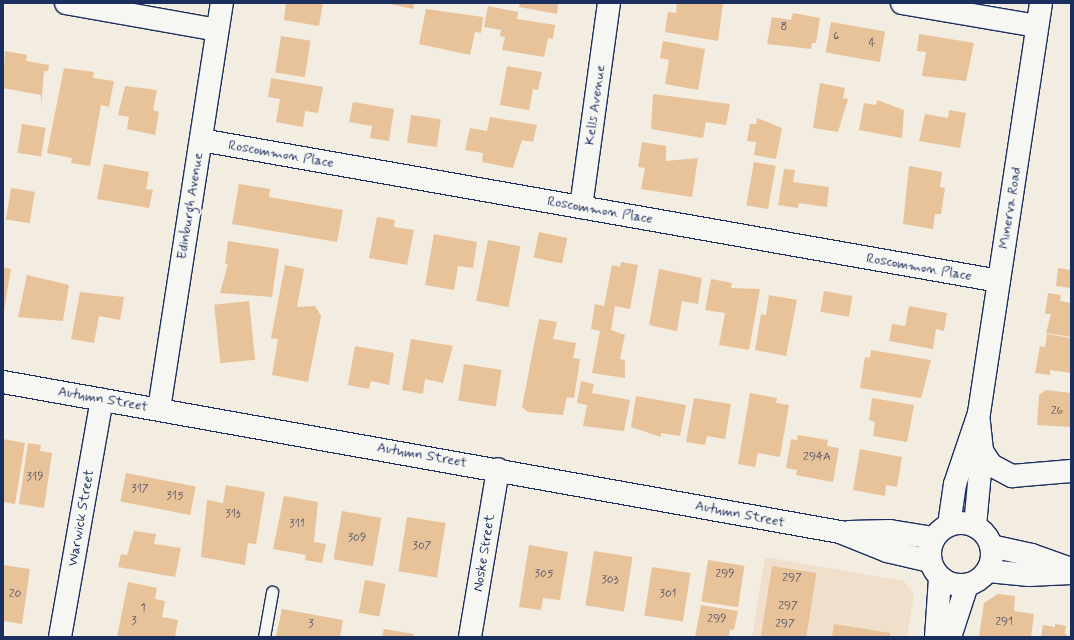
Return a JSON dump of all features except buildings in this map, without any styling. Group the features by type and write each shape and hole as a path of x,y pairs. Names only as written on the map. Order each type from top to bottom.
{"street":[{"path":"66,3 217,30"},
{"name":"Edinburgh Avenue","path":"158,409 222,3"},
{"name":"Kells Avenue","path":"581,207 609,3"},
{"path":"902,3 1037,26"},
{"name":"Minerva Road","path":"941,532 955,484 979,413 1041,3"},
{"name":"Roscommon Place","path":"201,140 999,282"},
{"name":"Autumn Street","path":"3,382 498,469 840,532 935,570"},
{"name":"Warwick Street","path":"60,637 102,400"},
{"name":"Minerva Road","path":"975,526 982,451 979,413"},
{"path":"982,451 991,465 1002,472 1023,477 1071,472"},
{"name":"Noske Street","path":"470,637 498,469"},
{"path":"936,637 935,570 941,532 962,523 975,526 991,546 1032,555 1071,569"},
{"name":"Autumn Street","path":"840,532 941,532"},
{"path":"988,571 991,546"},
{"path":"935,570 952,585 967,585 988,571 1029,575 1071,573"},
{"path":"950,637 967,585"}],"lane":[{"path":"264,637 272,592"}],"shaded area":[{"path":"765,557 904,581 914,595 907,637 752,637"}]}
